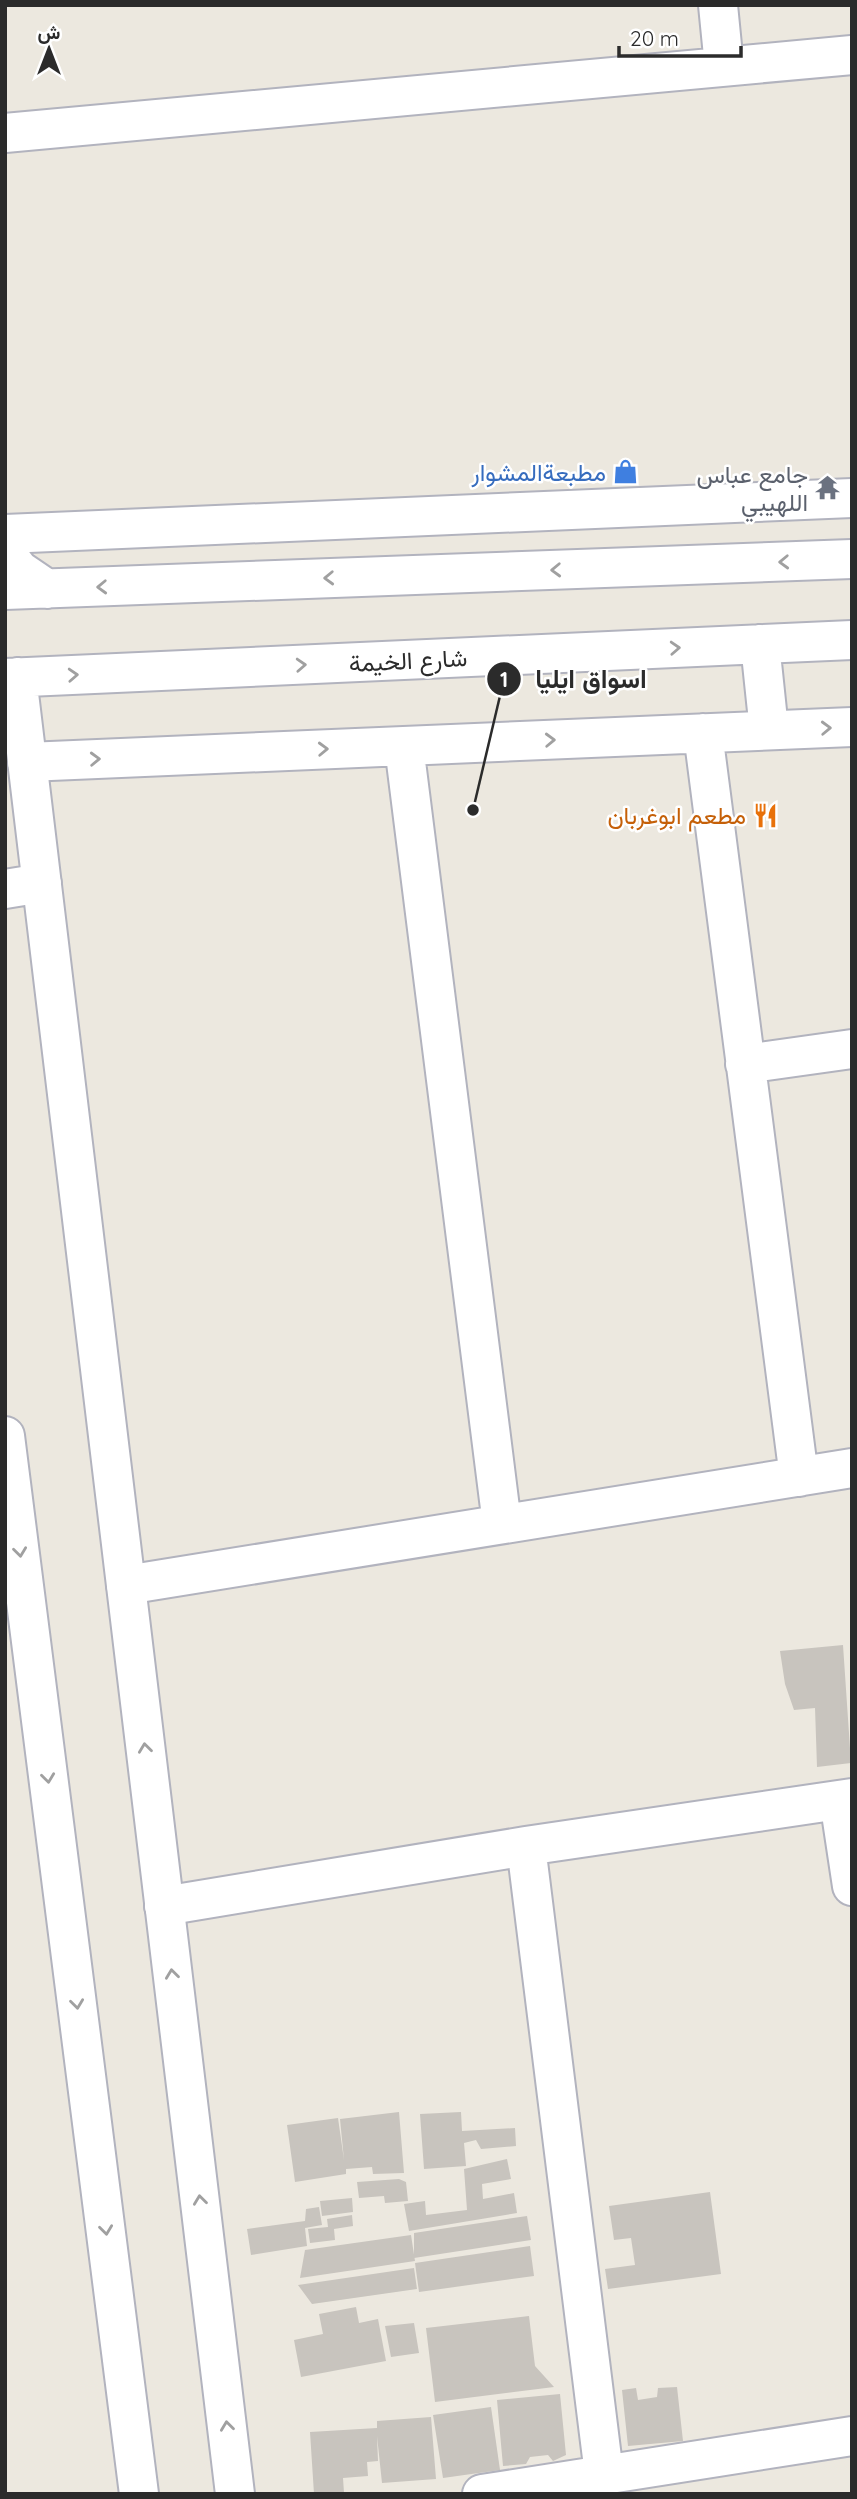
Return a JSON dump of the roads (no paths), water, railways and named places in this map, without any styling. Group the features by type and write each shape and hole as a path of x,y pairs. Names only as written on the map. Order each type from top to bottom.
{"street":[{"path":"718,5 724,66"},
{"path":"5,133 852,54"},
{"path":"5,534 852,498"},
{"path":"5,552 19,570 47,589"},
{"path":"5,590 852,559"},
{"name":"شارع الخيمة","path":"11,677 852,640"},
{"path":"760,645 768,730"},
{"path":"11,677 27,761 23,886 126,1585 235,2494"},
{"path":"27,761 852,727"},
{"path":"703,733 799,1477"},
{"path":"404,746 502,1524"},
{"path":"745,1064 852,1049"},
{"path":"5,1436 139,2494"},
{"path":"126,1585 852,1468"},
{"path":"164,1906 526,1846 845,1799 852,1886"},
{"path":"526,1846 604,2474"},
{"path":"482,2494 852,2436"}],"place":[{"name":"مطبعةالمشوار","path":"626,472"},
{"name":"جامع عباس اللهيبي","path":"828,488"},
{"name":"اسواق ايليا","path":"473,810"},
{"name":"مطعم ابوغربان","path":"766,815"}]}
